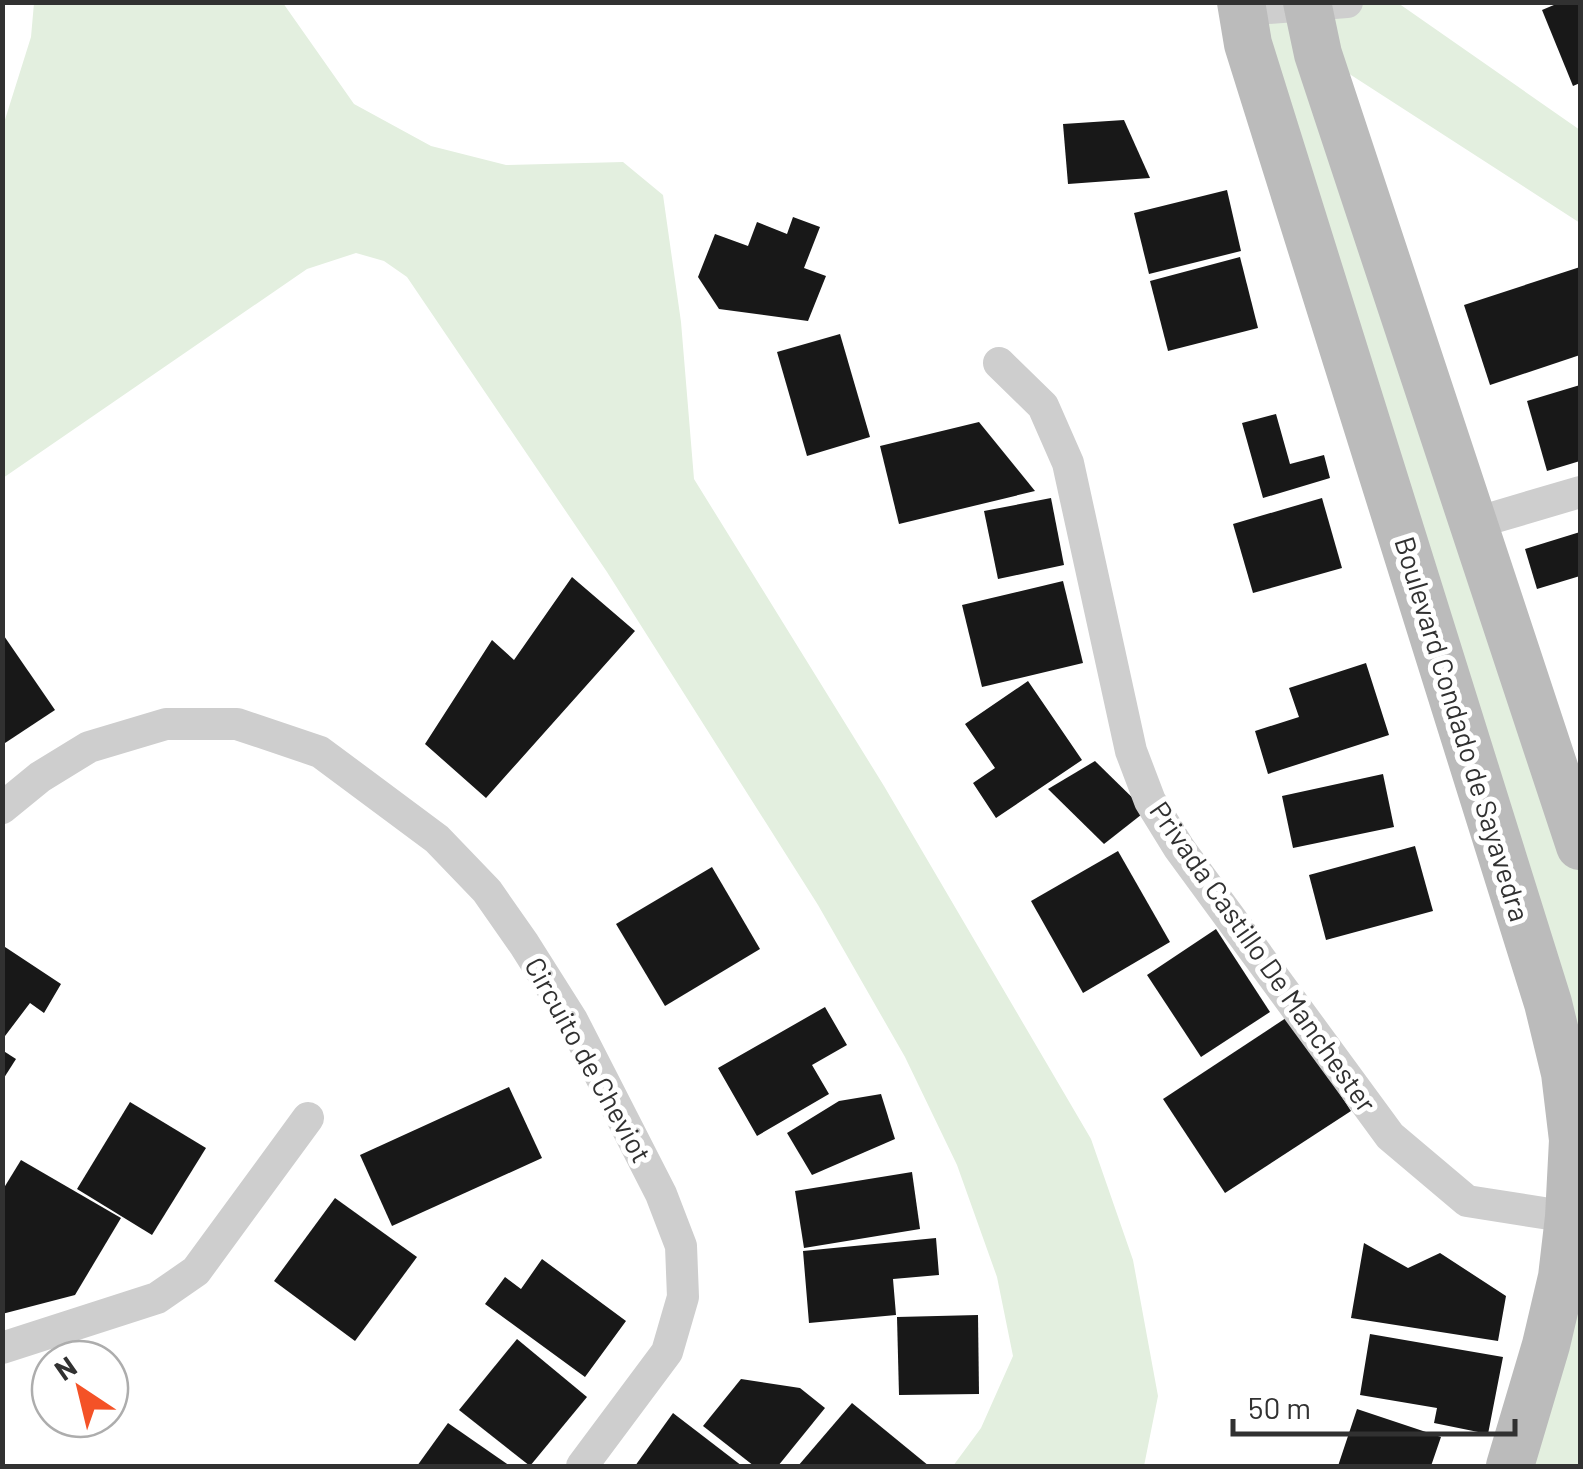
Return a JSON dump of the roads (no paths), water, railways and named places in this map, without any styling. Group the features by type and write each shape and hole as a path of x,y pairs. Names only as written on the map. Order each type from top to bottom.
{"street":[{"path":"1242,6 1320,4 1318,54 1580,846"},
{"name":"Boulevard Condado de Sayavedra","path":"1242,6 1248,44 1548,1003 1565,1072 1573,1140 1562,1276 1510,1466"},
{"name":"Privada Castillo De Manchester","path":"999,364 1043,406 1068,463 1131,751 1150,801 1179,848 1390,1136 1466,1201 1569,1216"},
{"path":"1475,523 1580,492"},
{"name":"Circuito de Cheviot","path":"2,808 40,777 89,747 166,724 237,724 320,752 436,839 487,891 572,1020 661,1194 680,1246 683,1297 667,1352 582,1466"},
{"path":"2,1348 157,1298 196,1271 308,1118"}]}
